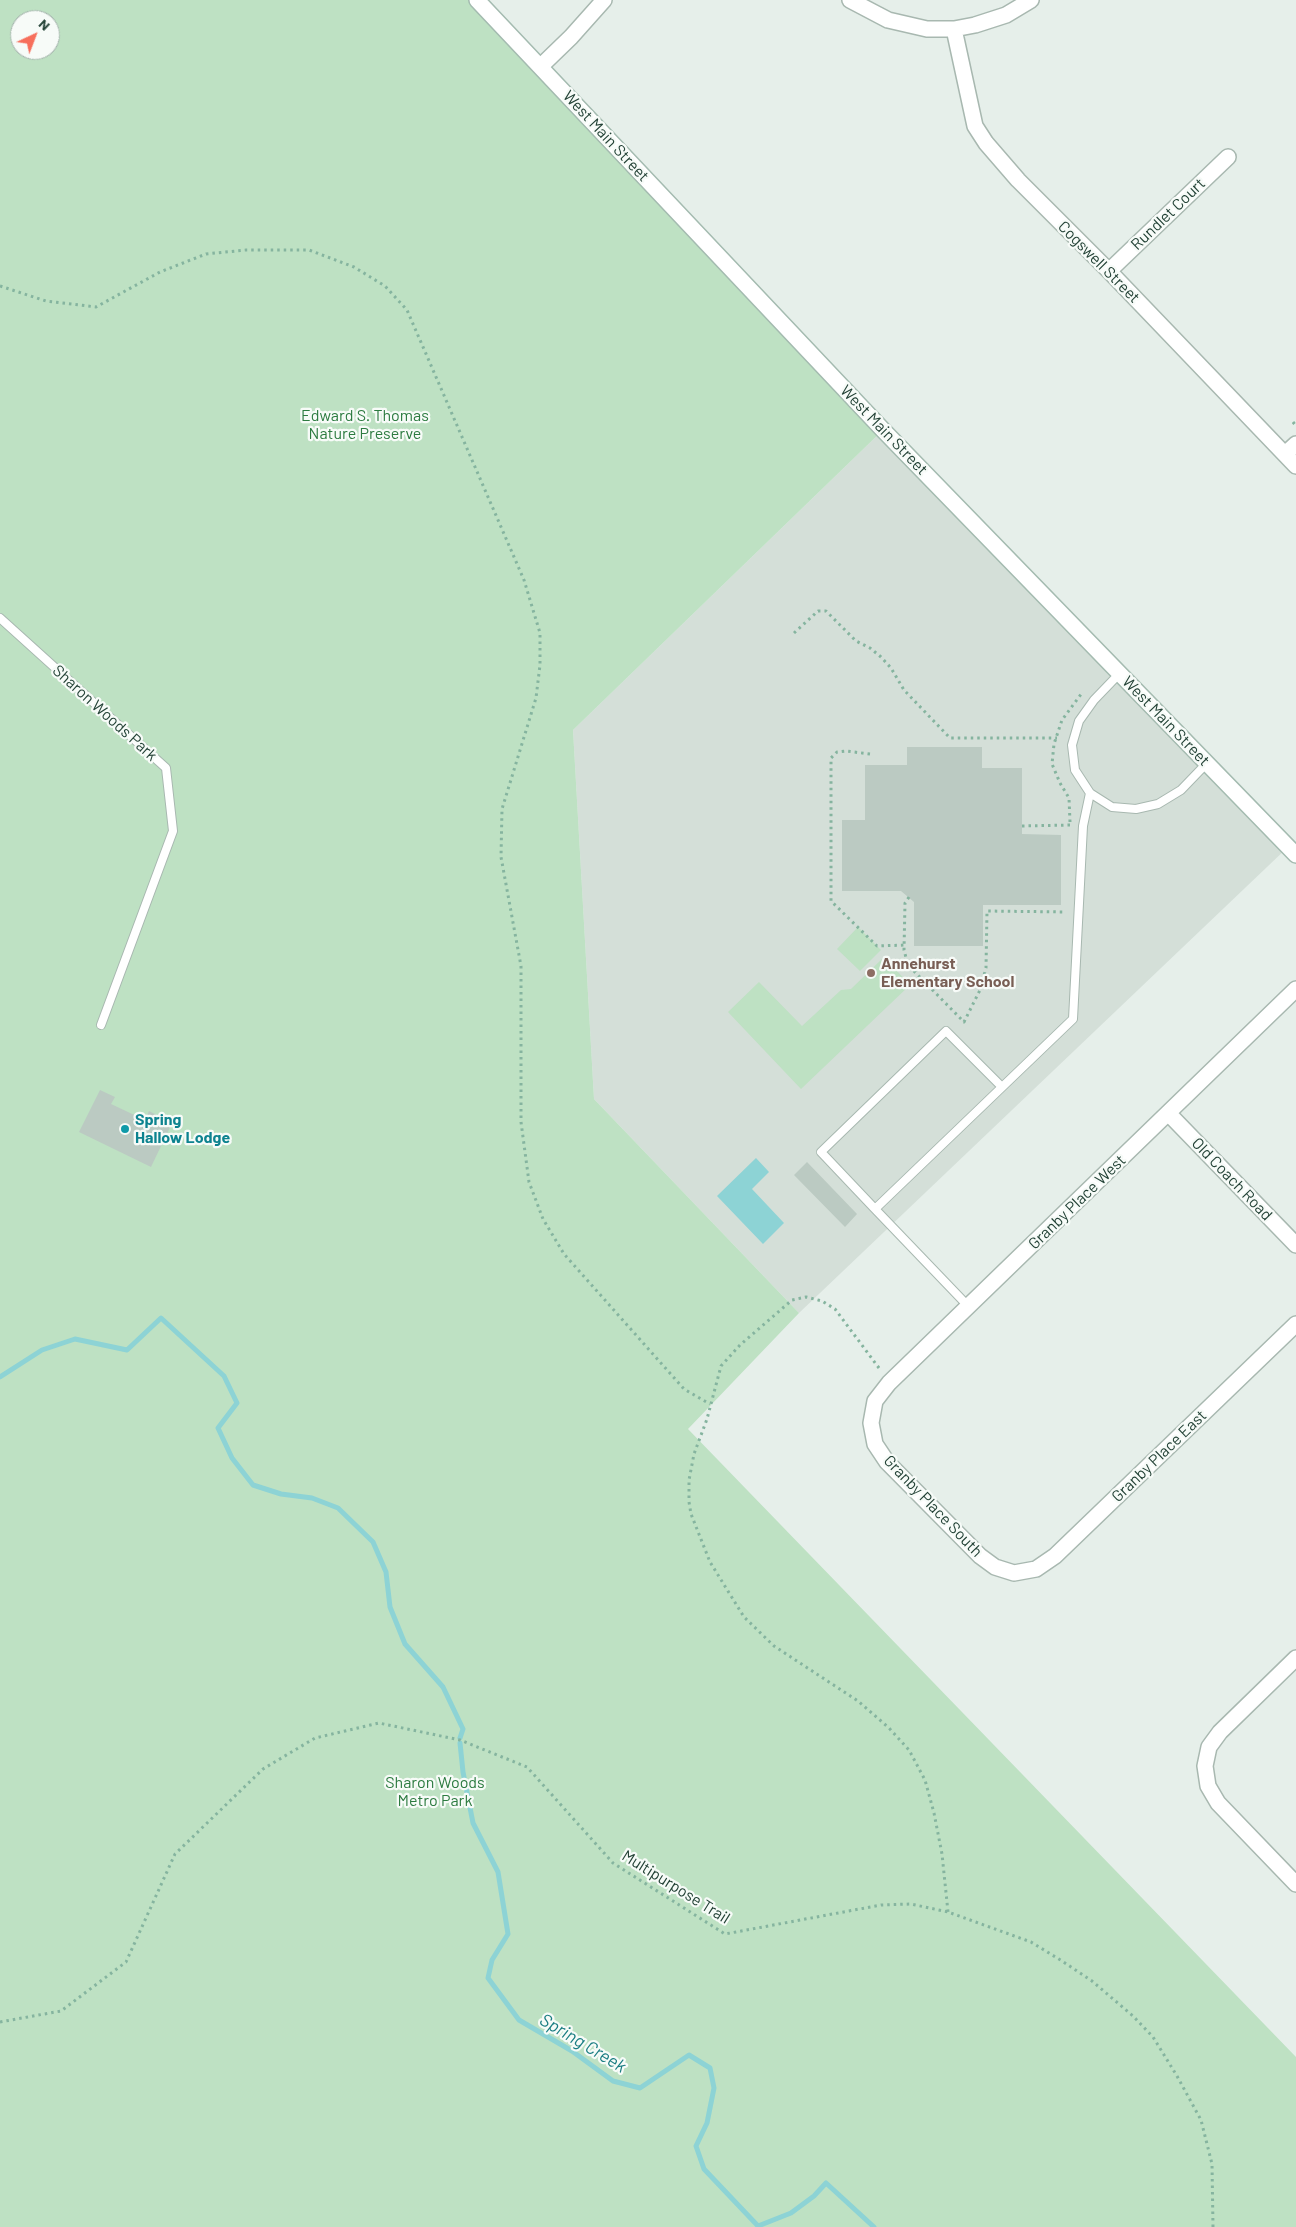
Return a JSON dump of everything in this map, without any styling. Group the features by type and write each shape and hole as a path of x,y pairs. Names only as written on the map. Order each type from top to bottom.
{"street":[{"name":"West Main Street","path":"477,0 884,430 1296,855"},
{"path":"541,66 571,37 604,0"},
{"path":"850,0 888,20 927,28 954,28 975,25 1006,15 1031,0"},
{"name":"Cogswell Street","path":"954,28 975,126 986,143 1018,180 1109,271 1296,466"},
{"name":"Rundlet Court","path":"1109,271 1228,157"},
{"path":"1285,454 1296,444"},
{"name":"Granby Place West","path":"871,1423 875,1401 889,1383 1296,989"},
{"name":"Old Coach Road","path":"1168,1112 1296,1246"},
{"name":"Granby Place East","path":"1014,1573 1036,1569 1055,1556 1296,1324"},
{"name":"Granby Place South","path":"871,1423 875,1444 887,1462 980,1556 995,1567 1014,1573"},
{"path":"1296,1658 1220,1732 1209,1747 1205,1766 1208,1786 1218,1803 1296,1884"}],"lane":[{"name":"Sharon Woods Park","path":"0,618 166,768 173,831 101,1025"},
{"path":"1120,673 1094,700 1079,721 1072,744 1074,770 1090,793 1112,807 1136,809 1158,804 1181,790 1207,763"},
{"path":"876,1208 1073,1019 1083,826 1090,793"},
{"path":"968,1307 821,1152 946,1031 1002,1087"}],"path":[{"path":"0,286 46,301 96,307 160,272 206,254 246,250 309,250 354,267 385,286 407,310 524,580 540,633 540,664 536,698 502,809 501,828 501,857 521,966 521,1122 528,1182 543,1219 564,1254 684,1389 710,1404"},
{"path":"1293,422 1296,426"},
{"path":"794,633 818,611 826,611 856,642 870,648 882,657 904,690 950,738 1057,738"},
{"path":"1070,835 1069,798 1052,764 1062,720 1076,698 1086,689"},
{"path":"870,754 846,751 837,752 831,758 831,901 877,946 904,945"},
{"path":"1022,826 1070,825"},
{"path":"909,897 905,903 904,945 908,965 964,1022 980,990 986,968 987,911 1067,912 1067,903"},
{"path":"879,1368 835,1308 822,1301 806,1297 792,1300 732,1352 721,1366 694,1454 689,1480 689,1502 691,1514 710,1562 744,1617 774,1646 858,1701 889,1728 909,1750 925,1780 934,1813 942,1854 948,1912"},
{"name":"Multipurpose Trail","path":"0,2022 61,2011 126,1962 175,1854 263,1769 315,1738 379,1723 460,1740 527,1768 613,1863 725,1934 882,1905 911,1904 948,1912 1031,1942 1092,1981 1133,2016 1152,2037 1201,2120 1212,2164 1213,2227"}],"shaded area":[{"name":"Annehurst Elementary School","path":"883,430 1288,847 799,1313 594,1099 573,730"}],"green space":[{"name":"Sharon Woods Metro Park","path":"0,0 477,0 883,430 573,730 594,1099 799,1313 688,1429 1296,2057 1296,2227 0,2227"},
{"path":"858,927 881,950 860,971 837,949"},
{"path":"884,957 910,985 801,1089 728,1012 759,982 802,1026 841,990 851,989"}],"water":[{"path":"756,1158 769,1172 752,1189 784,1223 763,1244 717,1196"}],"building":[{"path":"907,747 982,747 982,768 1022,768 1022,834 1061,835 1061,905 983,905 983,946 914,946 914,902 901,891 842,891 842,820 865,820 865,765 907,765"},
{"name":"Spring Hallow Lodge","path":"100,1090 115,1097 111,1104 145,1120 149,1111 172,1123 151,1167 79,1132"},
{"path":"807,1162 857,1214 845,1227 794,1175"}],"waterway":[{"name":"Spring Creek","path":"0,1377 42,1350 75,1339 127,1350 161,1318 224,1376 237,1403 218,1428 232,1458 253,1485 281,1494 312,1498 338,1508 373,1542 386,1572 390,1607 405,1644 443,1687 463,1729 460,1738"},
{"name":"Spring Creek","path":"460,1743 463,1772 473,1823 498,1872 508,1934 492,1960 488,1978 519,2020 572,2051 613,2081 640,2088 689,2055 710,2068 714,2088 707,2123 696,2146 704,2169 758,2226 791,2213 814,2196 826,2183 874,2227"}],"place":[{"name":"Annehurst Elementary School","path":"871,973"},
{"name":"Spring Hallow Lodge","path":"125,1129"}],"park label":[{"name":"Edward S. Thomas Nature Preserve","path":"365,425"}]}
